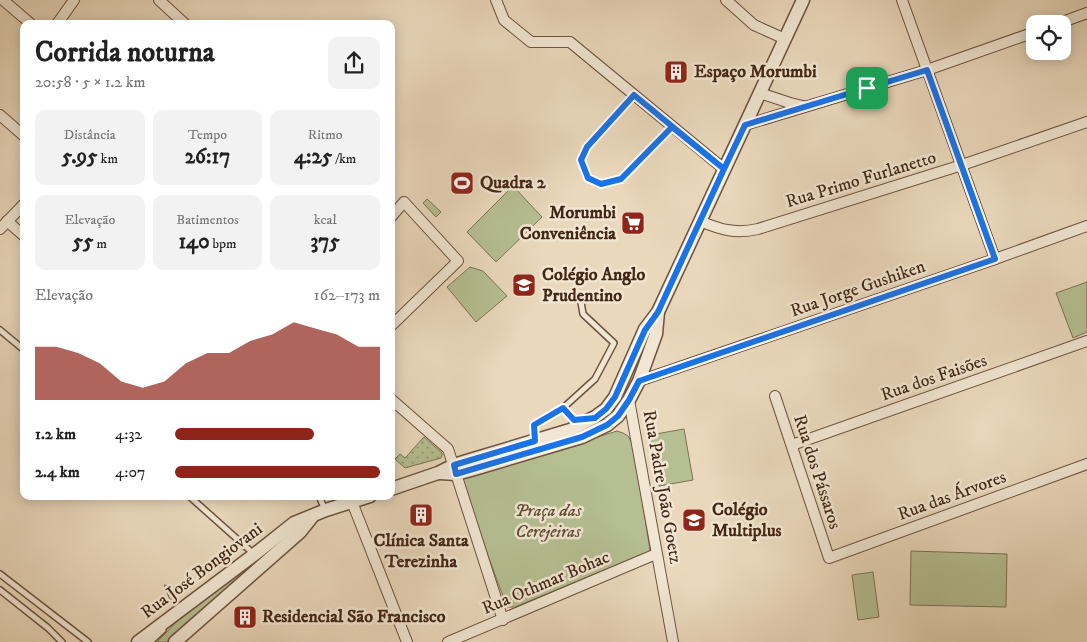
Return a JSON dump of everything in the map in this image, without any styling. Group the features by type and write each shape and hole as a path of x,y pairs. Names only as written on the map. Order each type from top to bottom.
{"street":[{"path":"4,0 26,20"},
{"path":"60,20 74,0"},
{"path":"159,0 181,20"},
{"path":"496,0 504,20 531,42 570,42 724,169"},
{"path":"726,0 754,25 785,39"},
{"name":"Rua Padre João Goetz","path":"595,418 606,409 615,397 645,330 658,312 803,0"},
{"path":"902,0 995,259"},
{"path":"1071,19 1087,13"},
{"path":"745,125 927,70 1026,35"},
{"path":"760,92 790,103 807,106"},
{"path":"0,116 20,133"},
{"name":"Rua Primo Furlanetto","path":"700,221 717,228 729,230 747,231 758,229 962,165 1087,122"},
{"path":"395,212 404,202 458,261 395,322"},
{"path":"20,208 4,225 20,234"},
{"name":"Rua Jorge Gushiken","path":"639,381 1087,226"},
{"name":"Rua Padre João Goetz","path":"658,312 656,334 639,381 629,400 673,642"},
{"name":"Rua dos Faisões","path":"792,445 1087,341"},
{"name":"Rua dos Pássaros","path":"775,396 829,558"},
{"path":"395,488 438,473 582,437 607,425 618,416 629,400"},
{"path":"395,403 448,449 503,620"},
{"path":"455,470 570,430 595,418"},
{"name":"Rua das Árvores","path":"829,558 1087,464"},
{"name":"Rua José Bongiovani","path":"138,642 294,523 358,500"},
{"path":"352,502 407,642"},
{"name":"Rua José Bongiovani","path":"175,642 320,513"},
{"name":"Rua Othmar Bohac","path":"448,642 656,554"}],"lane":[{"path":"634,95 587,147 581,160 588,178 601,184 621,179 672,127"},
{"path":"535,441 534,425 563,408 595,379 614,342 583,314 581,302"},
{"path":"0,330 20,347"},
{"path":"563,408 574,420 595,418"},
{"path":"194,500 255,554"},
{"path":"319,500 320,513"},
{"path":"0,574 88,642"},
{"path":"0,590 48,628 62,642"},
{"path":"150,642 181,610"}],"green space":[{"path":"513,186 542,217 496,262 467,232"},
{"path":"427,199 441,212 436,217 423,203"},
{"path":"470,267 483,271 507,296 476,322 447,287"},
{"path":"1087,282 1087,332 1073,338 1056,293"},
{"path":"684,429 693,480 659,486 650,435"},
{"name":"Praça das Cerejeiras","path":"617,431 628,436 636,458 650,551 515,607 507,607 460,480"},
{"path":"424,437 442,453 441,458 405,468 395,459 400,454 405,458"},
{"path":"297,530 167,642 157,642 184,614"},
{"path":"911,551 1007,554 1006,607 910,605"},
{"path":"873,572 879,617 858,620 852,575"},
{"path":"164,585 185,589 170,600"}],"place":[{"name":"Espaço Morumbi","path":"676,72"},
{"name":"Quadra 2","path":"462,183"},
{"name":"Morumbi Conveniência","path":"633,223"},
{"name":"Colégio Anglo Prudentino","path":"524,285"},
{"name":"Clínica Santa Terezinha","path":"421,515"},
{"name":"Colégio Multiplus","path":"694,520"},
{"name":"Residencial São Francisco","path":"245,617"}],"route":[{"path":"867,88 745,125 724,169 672,127 621,179 601,184 588,178 581,160 587,147 634,95 724,169 658,312 645,330 615,397 606,409 595,418 574,420 563,408 534,425 535,441 454,465 456,474 582,437 607,425 618,416 639,381 995,259 927,70 867,88"}]}
